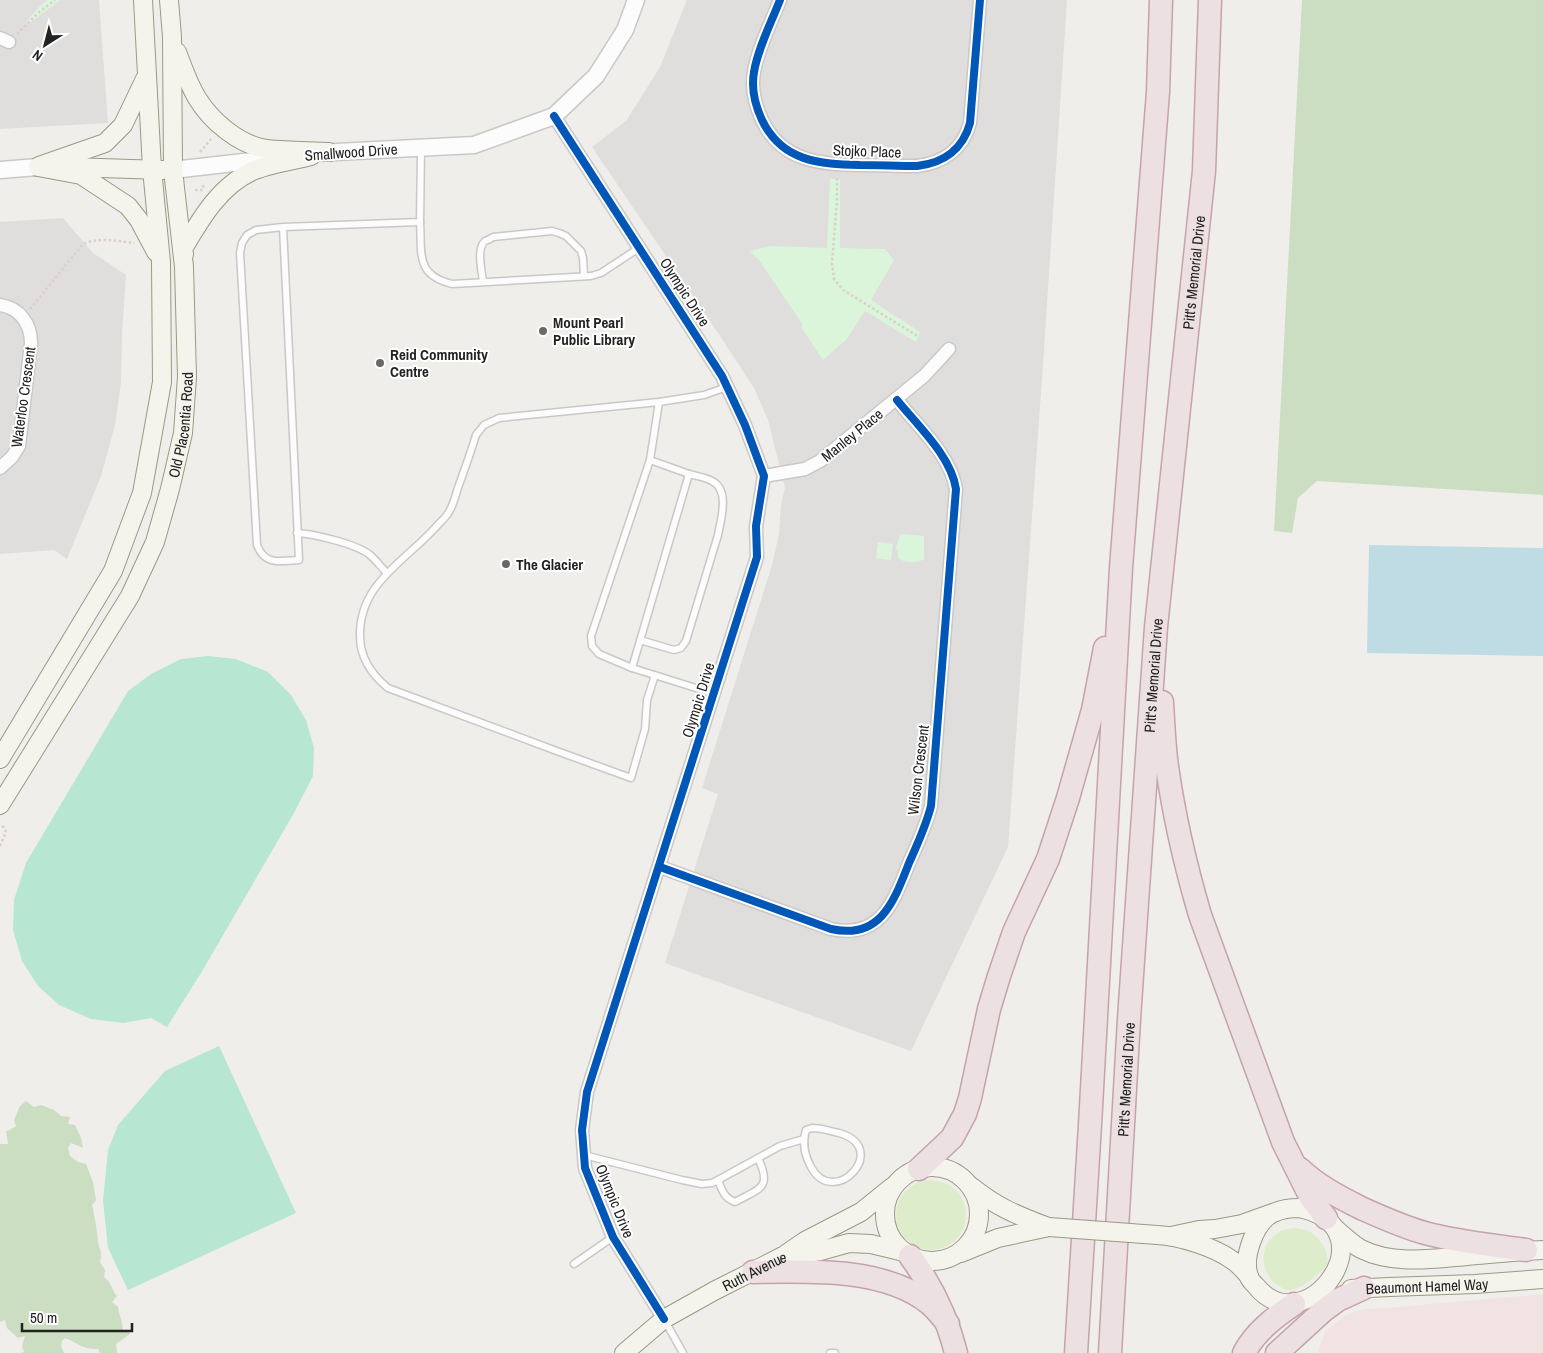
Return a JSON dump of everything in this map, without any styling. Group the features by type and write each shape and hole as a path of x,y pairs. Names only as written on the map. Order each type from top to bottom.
{"highway":[{"path":"1076,1353 1121,568 1158,92 1161,0"},
{"name":"Pitt's Memorial Drive","path":"1110,1353 1129,1029 1156,627 1204,172 1210,0"},
{"path":"919,1170 950,1140 965,1114 989,1009 999,976 1014,932 1048,859 1068,798 1093,710 1121,568"},
{"path":"1156,627 1166,759 1190,883 1200,916 1262,1088 1291,1160 1311,1198 1331,1224"},
{"path":"1291,1160 1310,1178 1331,1193 1423,1233 1457,1240 1534,1250"},
{"path":"907,1254 930,1285 948,1324 956,1353"},
{"path":"752,1272 828,1272 890,1283 908,1290 931,1305 948,1324"},
{"path":"1277,1353 1323,1311 1338,1300 1364,1288"},
{"path":"1244,1353 1264,1326 1276,1316 1303,1300"}],"main road":[{"name":"Old Placentia Road","path":"0,759 113,571 142,493 162,382 161,262 152,169 143,0"},
{"name":"Old Placentia Road","path":"0,805 130,596 155,542 183,432 186,377 184,267 173,170 172,37 169,0"},
{"path":"172,37 186,78 198,99 218,124 242,142 266,149 329,152"},
{"path":"38,167 105,143 123,125 146,76"},
{"path":"184,267 183,249 195,228 231,184 255,170 329,152"},
{"path":"38,167 81,175 128,206 140,220 161,262"},
{"name":"Smallwood Drive","path":"38,167 173,170"},
{"path":"781,1258 805,1241 861,1212 907,1175 919,1170 938,1167 950,1170 961,1176 990,1202 1005,1210 1049,1227"},
{"path":"897,1184 888,1197 885,1217 891,1238 907,1254 929,1263 938,1262 998,1238 1049,1227 1164,1235 1242,1224 1285,1209 1299,1208 1314,1211 1331,1224 1342,1242 1339,1263 1328,1283 1303,1300 1282,1304 1264,1294 1234,1261 1223,1254 1164,1235"},
{"path":"954,1256 968,1244 979,1219 978,1203 971,1186"},
{"path":"1249,1276 1248,1255 1250,1245 1257,1230 1271,1214"},
{"name":"Beaumont Hamel Way","path":"1331,1224 1360,1249 1386,1257 1430,1259 1534,1250"},
{"name":"Ruth Avenue","path":"624,1353 664,1319 781,1258 820,1251 849,1243 870,1244 907,1254"},
{"name":"Beaumont Hamel Way","path":"1303,1300 1341,1290 1543,1279"}],"street":[{"name":"Smallwood Drive","path":"173,170 329,152 474,145 554,116 596,76 625,30 636,0"},
{"name":"Stojko Place","path":"780,0 757,59 753,80 753,91 757,108 770,133 792,153 811,161 829,164 917,166 928,165 945,158 959,146 968,131 980,0"},
{"name":"Olympic Drive","path":"554,116 722,376 745,425 764,476 756,526 757,557 660,868 587,1092 582,1130 586,1168 612,1237 664,1319"},
{"name":"Smallwood Drive","path":"0,170 38,167"},
{"path":"0,305 11,308 22,317"},
{"name":"Waterloo Crescent","path":"0,468 7,463 19,446 31,343 29,330 22,317"},
{"name":"Manley Place","path":"764,476 797,471 812,466 896,400 933,368 949,349"},
{"name":"Wilson Crescent","path":"660,868 822,926 841,931 860,930 869,926 884,914 894,899 922,833 931,806 956,489 952,472 942,455 896,400"}],"lane":[{"path":"421,148 420,222 423,261 425,268 440,281 452,284 584,276 601,273 639,248"},
{"path":"283,227 298,560 274,562 260,553 257,545 240,254 242,243 247,235 256,230 283,227 420,222"},
{"path":"483,282 480,254 485,241 493,238 552,231 566,236 581,251 584,276"},
{"path":"655,675 647,700 645,729 631,778 388,688 379,681 368,667 360,643 362,616 369,596 387,573 428,536 450,512 476,435 484,425 499,418 658,402 704,395 727,387"},
{"path":"658,402 650,460 591,636 592,646 599,654 632,668 714,694"},
{"path":"640,640 674,650 682,648 686,641 718,535 723,502 722,492 712,481 650,460"},
{"path":"632,668 689,474"},
{"path":"297,533 322,537 369,554 387,573"},
{"path":"812,1128 820,1128 846,1135 856,1142 861,1151 860,1160 855,1172 847,1179 834,1182 824,1181 815,1175 806,1153 804,1139 806,1130 812,1128"},
{"path":"584,1155 702,1184 712,1183 780,1146 804,1139"},
{"path":"718,1180 724,1194 729,1200 735,1202 758,1190 763,1184 765,1177 758,1158"},
{"path":"574,1264 612,1237"},
{"path":"664,1319 684,1353"}],"path":[{"path":"5,40 55,0"},
{"path":"201,158 200,152 213,137"},
{"path":"837,178 832,264 834,279 843,290 919,337"},
{"path":"195,190 203,190"},
{"path":"22,317 83,244 90,241 103,240 139,243"},
{"path":"0,846 6,832 2,825"}],"shaded area":[{"path":"0,0 48,0 40,6 28,24 60,0 99,0 108,123 0,129"},
{"path":"687,0 1067,0 1008,847 911,1051 665,963 718,794 702,788 772,565 779,534 781,505 785,488 768,420 754,388 592,147 626,121 660,67"},
{"path":"63,218 93,253 126,275 121,383 115,425 101,476 67,559 54,550 0,554 0,222"},
{"path":"1543,1294 1543,1353 1318,1353 1325,1331 1346,1315 1364,1309"}],"green space":[{"path":"48,0 60,0 28,24 26,22"},
{"path":"1302,0 1543,0 1543,495 1317,481 1298,498 1292,533 1274,531"},
{"path":"830,179 840,179 840,248 885,249 894,260 871,300 920,332 916,342 865,311 846,340 823,360 801,327 803,325 759,260 749,251 770,246 827,248"},
{"path":"900,534 924,536 924,559 918,562 911,562 898,558 898,550 896,549"},
{"path":"878,542 893,544 891,560 876,558"},
{"path":"208,656 236,659 268,672 291,695 306,720 314,748 313,776 294,813 201,973 167,1027 151,1018 123,1023 91,1019 59,1005 38,986 22,961 13,930 14,900 26,863 128,691 151,674 181,659"},
{"path":"219,1046 296,1213 128,1290 108,1248 103,1201 108,1150 118,1125 165,1071"},
{"path":"26,1101 34,1107 41,1105 54,1110 61,1116 70,1117 68,1124 75,1125 81,1138 83,1148 71,1143 68,1148 70,1156 78,1162 86,1164 93,1182 96,1200 92,1205 101,1253 100,1262 105,1270 104,1277 117,1296 112,1302 118,1307 123,1330 129,1330 130,1334 116,1344 117,1353 100,1353 98,1349 84,1347 65,1338 61,1346 64,1353 21,1353 24,1352 22,1346 25,1336 18,1338 7,1328 5,1320 0,1322 0,1144 8,1144 6,1131 16,1126 14,1120 20,1106"},
{"path":"931,1180 944,1183 956,1190 963,1202 966,1215 963,1228 956,1240 944,1247 931,1250 918,1247 906,1240 899,1228 896,1215 899,1202 906,1190 918,1183"},
{"path":"1294,1228 1312,1233 1324,1246 1328,1259 1325,1267 1314,1277 1302,1286 1290,1290 1279,1286 1271,1279 1264,1266 1264,1252 1270,1239 1276,1234"}],"water":[{"path":"1369,545 1543,548 1543,656 1367,653"}],"cycle path":[{"path":"780,0 758,54 753,78 753,91 757,109 770,134 780,145 791,152 817,161 845,165 917,166 936,162 944,158 957,147 967,132 970,123 980,0"},
{"path":"554,116 722,376 745,425 764,476 756,526 757,557 587,1092 582,1130 585,1168 613,1237 664,1319"},
{"path":"660,867 831,929 848,931 862,929 874,923 883,914 898,891 927,821 931,806 956,489 953,477 940,453 897,400"}],"place":[{"name":"Mount Pearl Public Library","path":"543,331"},
{"name":"Reid Community Centre","path":"380,363"},
{"name":"The Glacier","path":"506,564"}]}
